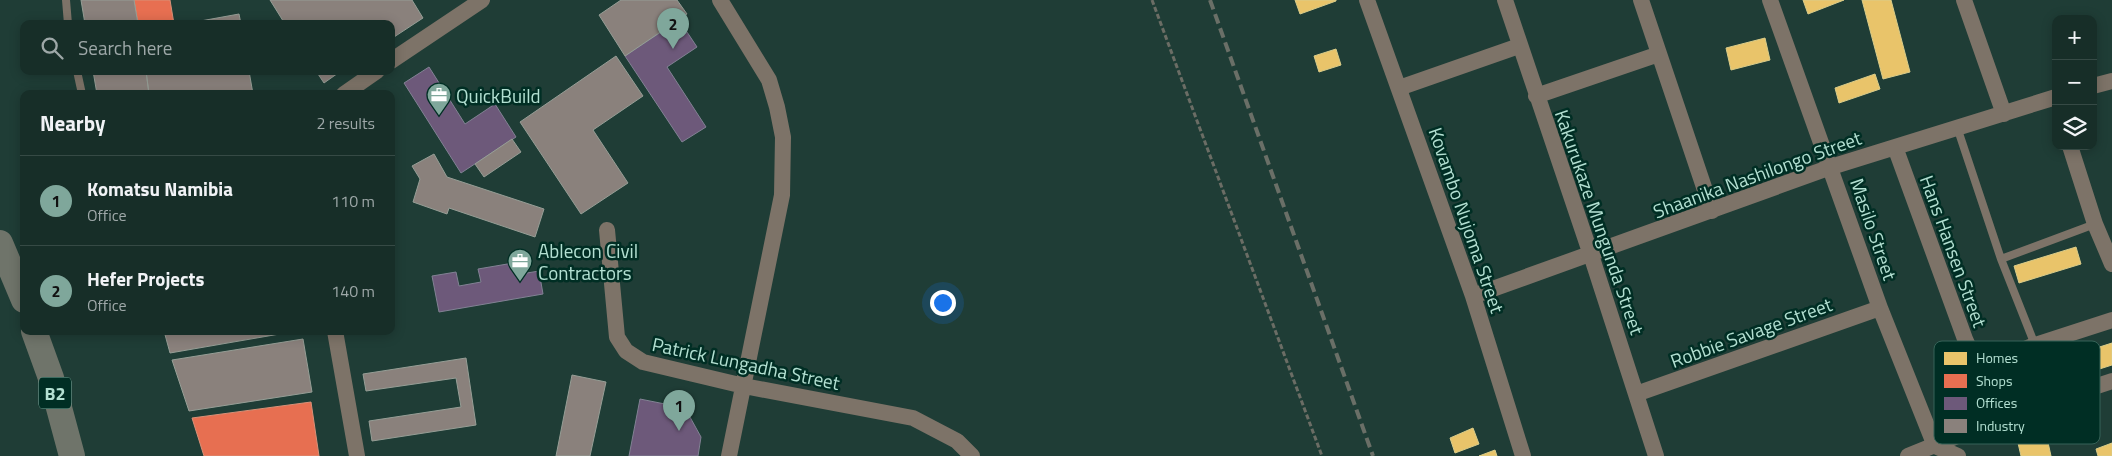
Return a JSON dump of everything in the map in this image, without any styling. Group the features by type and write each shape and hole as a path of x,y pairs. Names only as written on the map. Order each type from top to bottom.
{"highway":[{"path":"0,243 20,290"},
{"name":"B2","path":"35,335 50,378 72,456"}],"street":[{"path":"395,58 482,0"},
{"path":"720,0 769,80 783,137 782,195 729,456"},
{"name":"Kovambo Nujoma Street","path":"1367,0 1473,296 1523,456"},
{"name":"Kakurukaze Mungunda Street","path":"1505,0 1656,456"},
{"path":"1641,0 1712,211"},
{"name":"Masilo Street","path":"1770,0 1880,308 1934,443"},
{"path":"1964,0 2004,114"},
{"path":"1399,88 1519,46"},
{"path":"1536,96 1659,54"},
{"path":"350,90 371,75"},
{"name":"Shaanika Nashilongo Street","path":"1473,296 1831,168 2052,99"},
{"name":"Hans Hansen Street","path":"1895,147 1966,341"},
{"path":"2071,150 2095,224 2112,264"},
{"name":"Patrick Lungadha Street","path":"607,230 617,337 626,351 643,362 744,386 913,418 957,441 972,456"},
{"name":"Robbie Savage Street","path":"1636,394 1880,308"},
{"path":"2047,341 2112,320"},
{"path":"336,335 357,456"},
{"path":"2100,385 2112,381"},
{"path":"1908,456 1940,444"},
{"path":"1935,446 1958,456"}],"lane":[{"path":"66,0 68,20"},
{"path":"79,75 81,90"},
{"path":"1957,128 2001,259 2033,341"},
{"path":"2001,259 2095,224"}],"path":[{"path":"1152,0 1322,456"}],"building: Homes":[{"path":"1295,0 1336,0 1336,1 1300,14"},
{"path":"1803,0 1844,0 1808,14"},
{"path":"1862,0 1891,0 1910,72 1883,79"},
{"path":"1765,38 1770,60 1731,70 1726,48"},
{"path":"1336,49 1341,65 1319,72 1314,56"},
{"path":"1875,74 1880,89 1839,103 1835,88"},
{"path":"2076,247 2081,264 2019,283 2014,266"},
{"path":"2112,343 2112,365 2100,369 2100,347"},
{"path":"1473,428 1479,444 1455,453 1450,438"},
{"path":"2112,443 2112,456 2098,456 2096,449"},
{"path":"2018,444 2048,444 2051,456 2021,456"},
{"path":"1495,450 1497,456 1479,456"}],"building: Shops":[{"path":"134,0 170,0 173,20 137,20"},
{"path":"311,402 319,456 204,456 192,418"}],"building: Offices":[{"path":"679,20 697,47 667,67 706,127 682,142 625,56"},
{"path":"429,67 465,124 495,104 516,137 461,173 404,83"},
{"path":"525,261 527,273 539,271 543,294 439,312 432,276 456,272 459,286 481,282 478,269"},
{"path":"640,399 685,408 701,437 698,456 629,456"}],"building: Industry":[{"path":"81,0 134,0 137,20 84,20"},
{"path":"270,0 412,0 423,18 395,36 395,20 282,20"},
{"path":"621,0 677,0 687,14 625,56 599,15"},
{"path":"239,14 240,20 206,20"},
{"path":"616,56 643,96 593,130 628,183 581,214 520,122"},
{"path":"94,75 147,75 148,90 96,90"},
{"path":"147,75 250,75 252,90 148,90"},
{"path":"319,75 335,75 324,83"},
{"path":"512,139 521,152 484,177 475,164"},
{"path":"434,154 447,177 544,209 535,237 449,208 447,214 413,202 420,179 412,166"},
{"path":"165,335 274,335 170,353"},
{"path":"303,339 312,392 189,411 172,360"},
{"path":"466,358 476,425 372,441 369,421 461,407 456,378 366,391 363,374"},
{"path":"572,375 606,382 590,456 556,456"}],"railway":[{"path":"1210,0 1373,456"}],"place":[{"name":"Hefer Projects","path":"673,49"},
{"name":"QuickBuild","path":"439,116"},
{"name":"Ablecon Civil Contractors","path":"520,282"},
{"name":"Komatsu Namibia","path":"679,431"}]}
